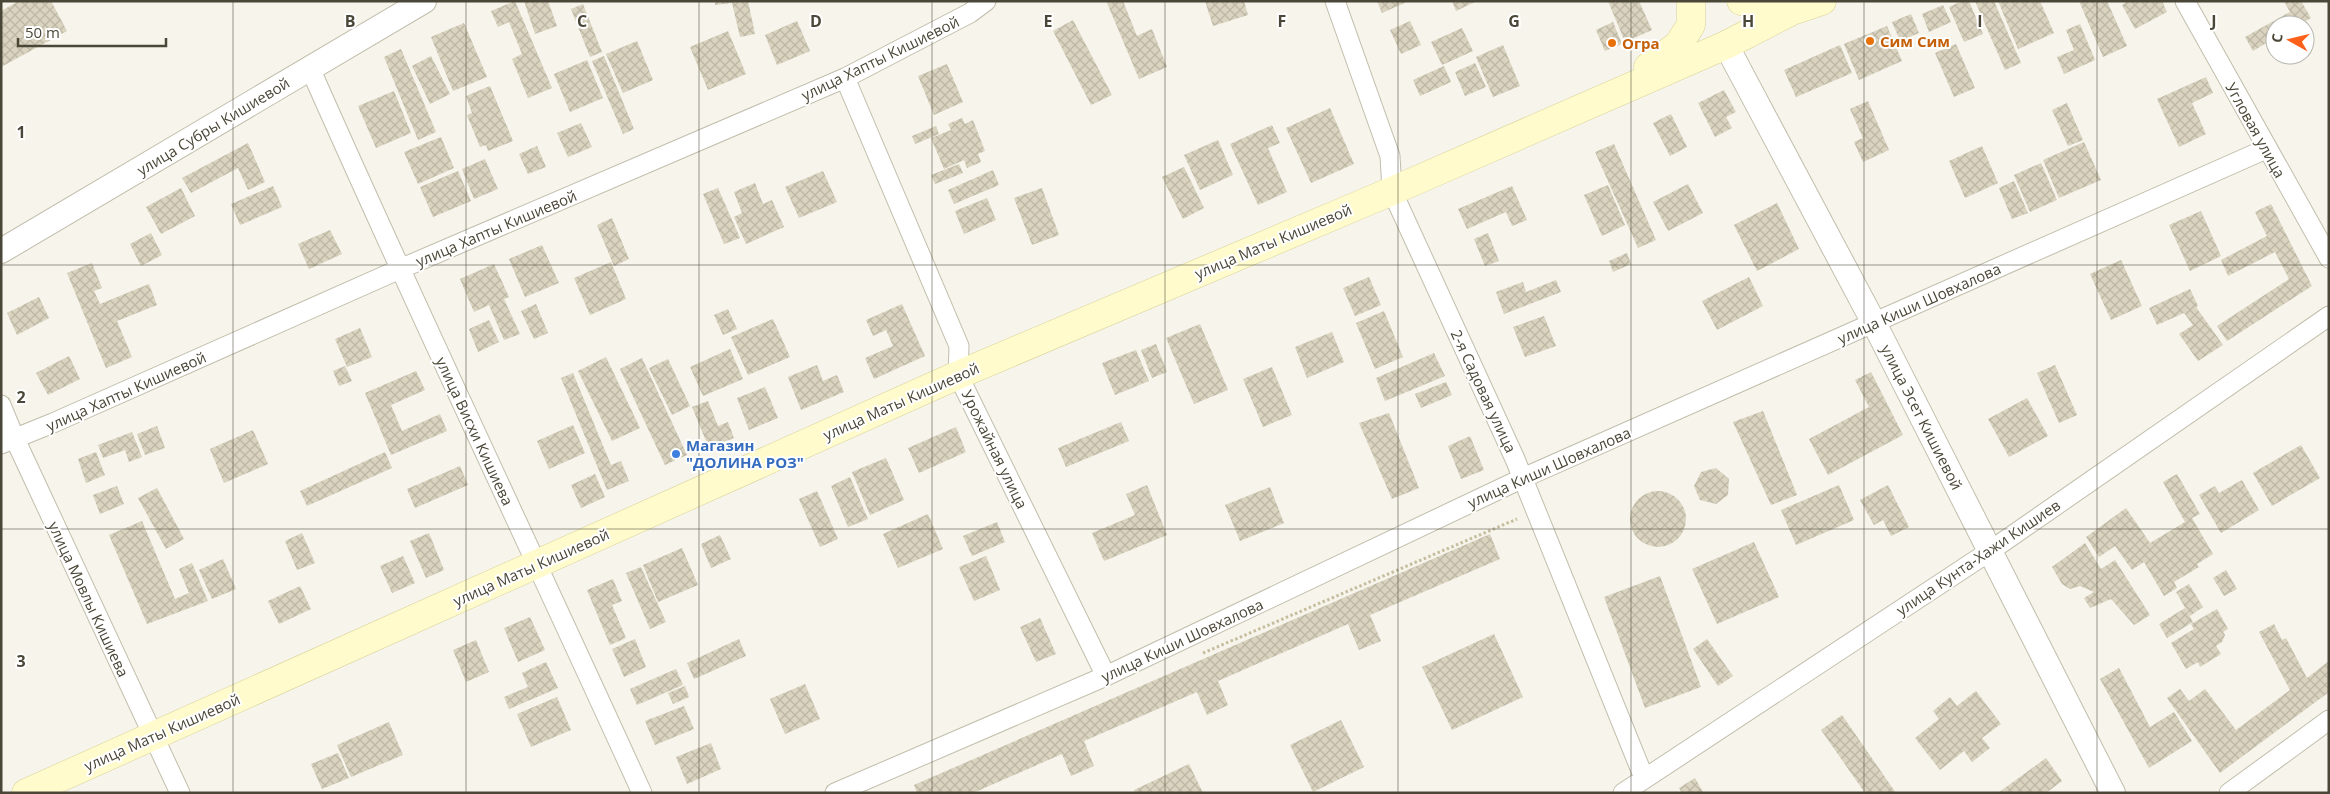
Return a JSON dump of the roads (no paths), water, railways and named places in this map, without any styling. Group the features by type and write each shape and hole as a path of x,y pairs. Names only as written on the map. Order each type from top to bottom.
{"main road":[{"path":"1594,104 1628,77 1657,62 1678,45 1691,25 1691,1"},
{"path":"1741,1 1796,6"},
{"name":"улица Маты Кишиевой","path":"26,793 958,375 1594,104 1726,44 1796,6 1822,1"}],"street":[{"name":"улица Субры Кишиевой","path":"1,251 424,1"},
{"name":"улица Хапты Кишиевой","path":"8,441 400,269 845,78 970,13 986,1"},
{"name":"2-я Садовая улица","path":"1335,1 1390,156 1392,190 1523,478 1644,778"},
{"name":"Угловая улица","path":"2185,1 2266,150 2329,258"},
{"name":"улица Эсет Кишиевой","path":"1726,44 1874,322 2113,793"},
{"name":"улица Висхи Кишиева","path":"310,68 400,269 642,793"},
{"name":"Урожайная улица","path":"845,78 958,346 958,375 1106,676"},
{"name":"улица Киши Шовхалова","path":"835,793 1106,676 1523,478 2266,150"},
{"name":"улица Кунта-Хажи Кишиев","path":"1626,792 1644,778 1990,551 2329,316"},
{"name":"улица Мовлы Кишиева","path":"1,405 8,441 180,793"},
{"path":"2229,793 2329,720"}],"place":[{"name":"Сим Сим","path":"1870,41"},
{"name":"Огра","path":"1612,43"},
{"name":"Магазин \"ДОЛИНА РОЗ\"","path":"676,454"}]}
